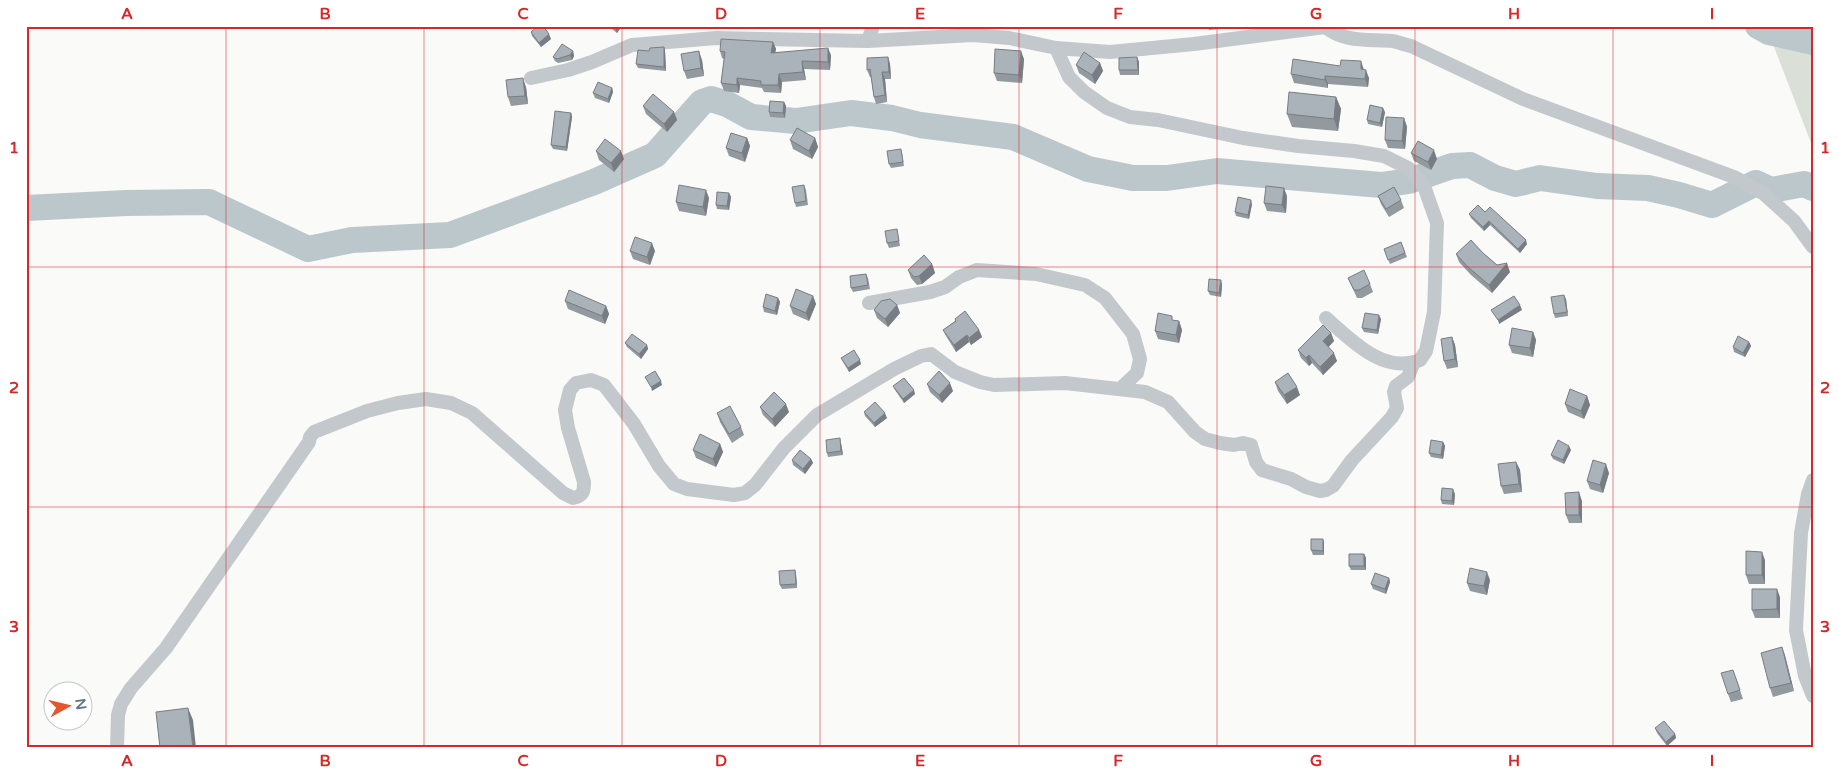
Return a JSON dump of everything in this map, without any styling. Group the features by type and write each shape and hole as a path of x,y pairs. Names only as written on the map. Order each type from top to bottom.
{"street":[{"path":"868,41 872,26"},
{"path":"531,78 568,70 632,45 716,38 868,41 973,35 1009,38 1056,48 1110,52 1143,50 1324,26 1340,36 1361,40 1394,42 1411,46 1523,98 1734,177 1763,193 1794,221 1813,247"},
{"path":"1056,48 1069,77 1084,92 1107,108 1130,118 1193,127 1243,138 1384,156 1408,168 1424,186 1437,223 1434,312 1426,351 1420,360 1414,362 1398,364 1377,358 1351,340 1326,318"},
{"path":"869,304 930,292 945,287 959,277 977,270 1036,274 1085,285 1105,298 1133,334 1140,359 1137,373 1120,389"},
{"path":"116,748 118,715 121,704 131,688 166,648 309,442 310,437 314,432 367,412 416,400 451,402 472,413 563,493 573,498 580,496 584,491 584,482 564,410 570,390 576,383 591,380 604,385 634,424 659,466 674,484 687,490 734,495 745,493 755,485 784,448 817,416 894,369 922,356 931,354 955,372 980,382 994,385 1065,383 1145,392 1160,397 1168,402 1200,436 1220,443 1252,445 1256,462 1262,470 1320,491 1333,486 1352,460 1392,417 1397,408 1394,392 1396,386 1408,377 1414,362"},
{"path":"1813,480 1808,494 1801,534 1796,630 1805,676 1813,696"}],"shaded area":[{"path":"1766,26 1813,26 1813,148"}],"building":[{"path":"538,26 543,26 549,34 539,43 531,32"},
{"path":"721,39 773,42 771,53 828,48 828,62 802,61 803,72 779,74 778,85 761,85 761,81 737,78 737,85 721,83 725,52 720,51"},
{"path":"562,44 573,51 570,55 557,59 553,57"},
{"path":"664,47 664,67 636,64 638,50 649,51 650,48"},
{"path":"995,49 1021,51 1019,75 994,73"},
{"path":"699,51 701,68 684,71 681,54"},
{"path":"1084,52 1100,63 1092,75 1076,65"},
{"path":"888,57 889,72 882,72 885,95 874,97 870,69 867,70 867,58"},
{"path":"1137,57 1138,70 1119,70 1119,58"},
{"path":"1293,59 1340,66 1341,60 1361,61 1361,69 1366,70 1365,79 1325,76 1325,80 1291,74"},
{"path":"523,78 525,96 508,97 506,80"},
{"path":"598,82 612,88 608,99 593,93"},
{"path":"1289,92 1336,97 1334,119 1287,114"},
{"path":"653,94 674,112 664,124 643,106"},
{"path":"770,101 784,102 783,113 769,112"},
{"path":"1370,105 1383,108 1380,123 1367,120"},
{"path":"555,111 571,113 566,147 551,145"},
{"path":"1386,117 1404,118 1402,141 1385,140"},
{"path":"797,128 815,138 809,151 790,140"},
{"path":"731,133 747,138 742,153 726,148"},
{"path":"605,139 621,151 611,163 596,151"},
{"path":"1418,141 1434,150 1428,162 1411,153"},
{"path":"901,149 903,162 889,164 887,151"},
{"path":"679,185 706,190 703,207 676,202"},
{"path":"804,185 806,201 795,203 792,187"},
{"path":"1266,186 1284,188 1282,205 1264,203"},
{"path":"1394,187 1401,200 1386,209 1378,196"},
{"path":"717,192 729,193 727,206 716,205"},
{"path":"1238,197 1251,200 1248,215 1235,212"},
{"path":"1478,205 1485,212 1490,207 1526,240 1518,249 1489,221 1483,227 1469,214"},
{"path":"897,229 899,241 887,243 885,231"},
{"path":"635,237 652,243 647,257 630,251"},
{"path":"1471,240 1497,265 1507,263 1489,285 1456,254"},
{"path":"1401,242 1405,253 1388,260 1384,249"},
{"path":"924,255 932,264 919,276 914,277 908,270"},
{"path":"1364,270 1370,284 1359,290 1354,290 1348,278"},
{"path":"866,274 868,285 851,288 850,276"},
{"path":"1209,279 1221,280 1219,293 1208,291"},
{"path":"796,289 813,296 806,313 790,306"},
{"path":"569,290 606,306 602,316 565,301"},
{"path":"766,294 778,298 775,311 763,307"},
{"path":"1564,295 1567,312 1554,314 1551,297"},
{"path":"1514,296 1520,305 1498,320 1491,310"},
{"path":"890,299 897,305 885,319 874,310 881,301"},
{"path":"965,311 979,330 969,338 967,335 954,345 943,330 956,321 955,319"},
{"path":"1158,313 1172,316 1172,320 1179,321 1176,335 1155,331"},
{"path":"1365,313 1379,315 1377,330 1362,328"},
{"path":"1323,325 1331,333 1323,341 1334,353 1320,367 1309,355 1306,358 1298,350"},
{"path":"1512,328 1533,332 1530,348 1509,345"},
{"path":"632,334 647,345 639,354 625,343"},
{"path":"1738,336 1749,342 1743,353 1733,347"},
{"path":"1452,337 1455,359 1444,361 1441,339"},
{"path":"854,350 860,360 848,368 841,358"},
{"path":"655,371 661,381 651,387 645,377"},
{"path":"939,371 950,383 939,395 927,384"},
{"path":"1288,373 1297,387 1284,395 1275,382"},
{"path":"904,378 914,390 903,399 893,386"},
{"path":"1570,389 1587,396 1581,411 1565,404"},
{"path":"774,392 786,404 772,419 760,407"},
{"path":"875,402 885,413 874,423 864,412"},
{"path":"730,406 741,427 729,434 717,413"},
{"path":"700,434 720,444 713,459 693,450"},
{"path":"840,438 841,451 827,453 826,440"},
{"path":"1431,440 1443,442 1441,455 1429,453"},
{"path":"1558,440 1569,446 1563,460 1551,455"},
{"path":"800,450 811,459 803,469 792,460"},
{"path":"1593,460 1606,464 1600,485 1587,481"},
{"path":"1516,462 1519,484 1501,486 1498,464"},
{"path":"1442,488 1453,489 1452,501 1441,500"},
{"path":"1579,492 1579,515 1566,515 1565,493"},
{"path":"1311,539 1323,539 1323,551 1311,550"},
{"path":"1746,551 1762,552 1762,575 1746,575"},
{"path":"1349,554 1364,554 1364,566 1349,566"},
{"path":"1470,568 1487,572 1484,586 1467,583"},
{"path":"795,570 796,584 780,585 779,571"},
{"path":"1375,573 1389,578 1385,589 1371,584"},
{"path":"1752,589 1777,589 1777,609 1752,610"},
{"path":"1782,647 1791,683 1770,688 1761,653"},
{"path":"1733,670 1740,690 1728,694 1721,673"},
{"path":"188,708 193,748 160,748 156,712"},
{"path":"1664,721 1675,734 1666,742 1655,728"}],"waterway":[{"path":"1758,26 1769,32 1813,42"},
{"path":"26,208 126,203 209,202 308,249 352,240 450,235 594,182 655,155 702,102 711,99 727,104 751,117 796,121 851,113 892,118 920,125 1013,137 1088,169 1133,178 1167,178 1217,171 1381,185 1409,181 1452,166 1470,165 1495,178 1516,184 1540,178 1597,186 1648,188 1712,205 1756,183 1771,190 1804,184 1813,188"}]}
